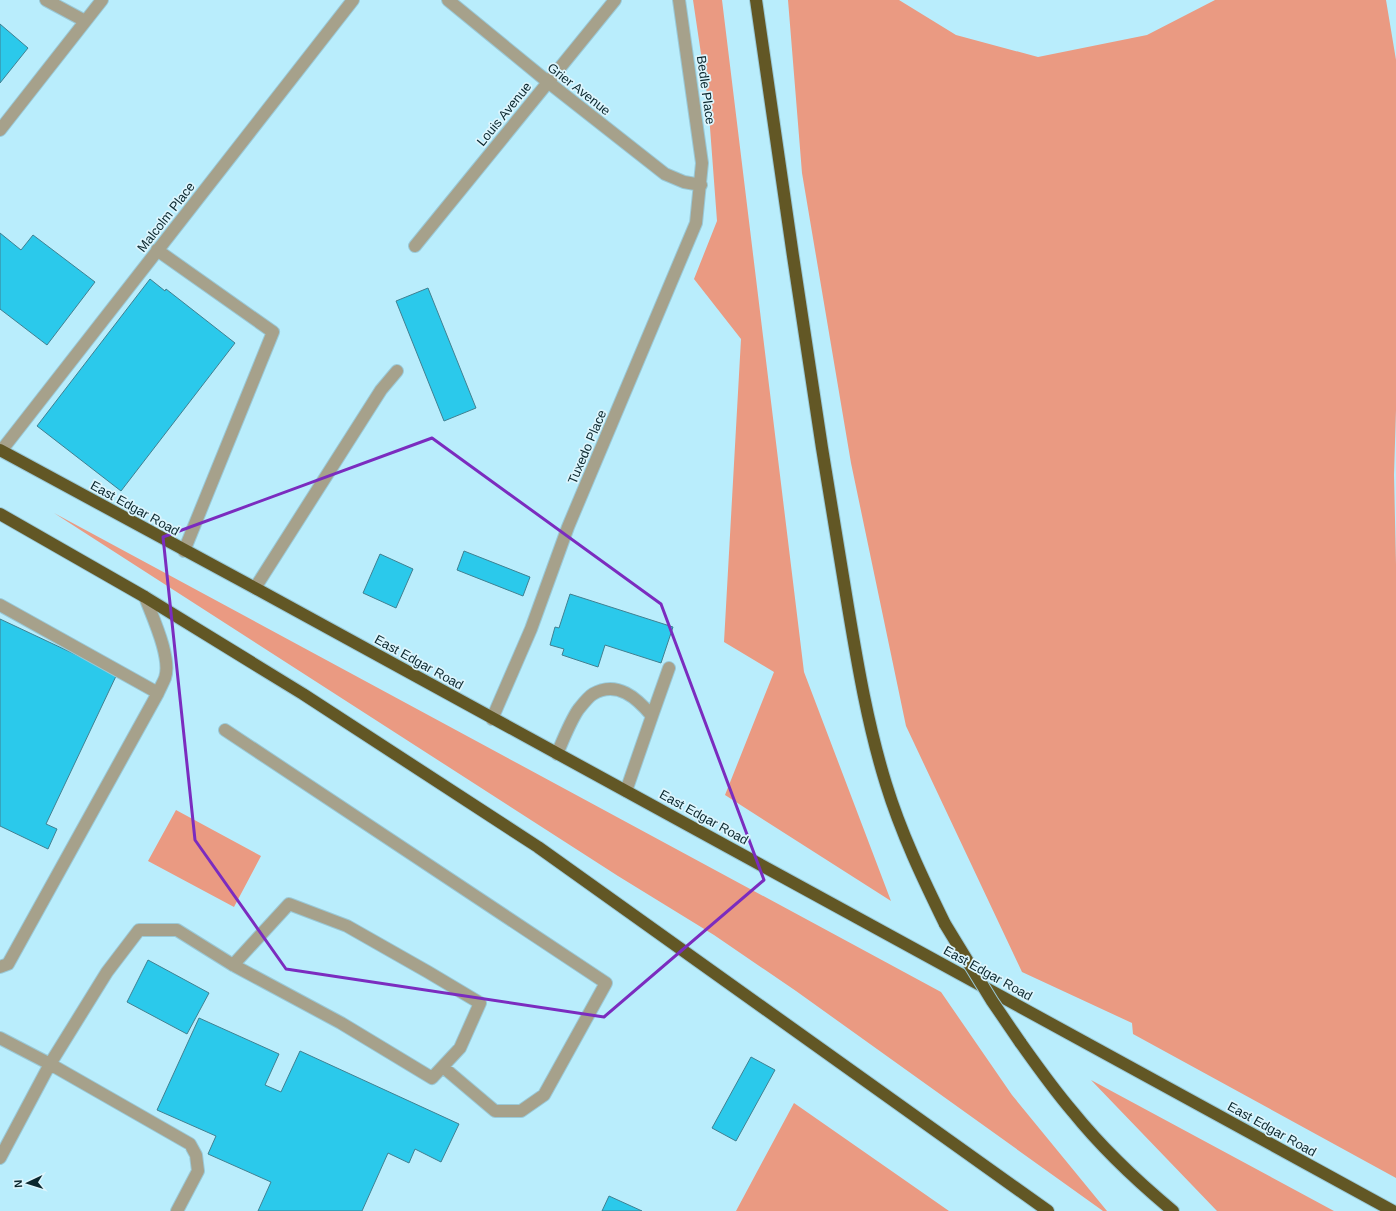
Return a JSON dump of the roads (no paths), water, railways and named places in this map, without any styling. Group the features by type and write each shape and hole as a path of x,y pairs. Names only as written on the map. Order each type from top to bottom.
{"highway":[{"path":"756,0 798,294 841,565 863,695 874,744 886,786 903,832 945,924 984,988 1020,1042 1069,1108 1105,1148 1172,1211"},
{"name":"East Edgar Road","path":"0,450 1393,1211"},
{"path":"0,514 144,597 303,694 538,847 1048,1211"}],"street":[{"path":"46,0 85,21"},
{"path":"0,130 102,0"},
{"name":"Malcolm Place","path":"0,450 353,0"},
{"name":"Grier Avenue","path":"448,0 548,82 665,174 684,182 701,184"},
{"name":"Louis Avenue","path":"416,246 615,0"},
{"name":"Bedle Place","path":"679,0 702,163 701,184"},
{"name":"Tuxedo Place","path":"492,719 531,630 568,527 696,223 701,184"},
{"path":"157,250 273,332 184,551"},
{"path":"255,588 381,390 397,371"},
{"path":"0,967 8,964 166,677 161,638 144,597"},
{"path":"0,605 158,692"},
{"path":"626,791 669,668"},
{"path":"557,754 578,711 592,694 610,688 621,690 641,702 652,716"},
{"path":"225,730 606,983 544,1095 522,1111 495,1111 443,1067"},
{"path":"0,1158 50,1064 107,972 140,930 177,930 233,965 341,1022 432,1078 460,1048 480,1003 347,926 289,904 233,965"},
{"path":"0,1038 50,1064 190,1144 196,1155 198,1171 177,1211"}]}
